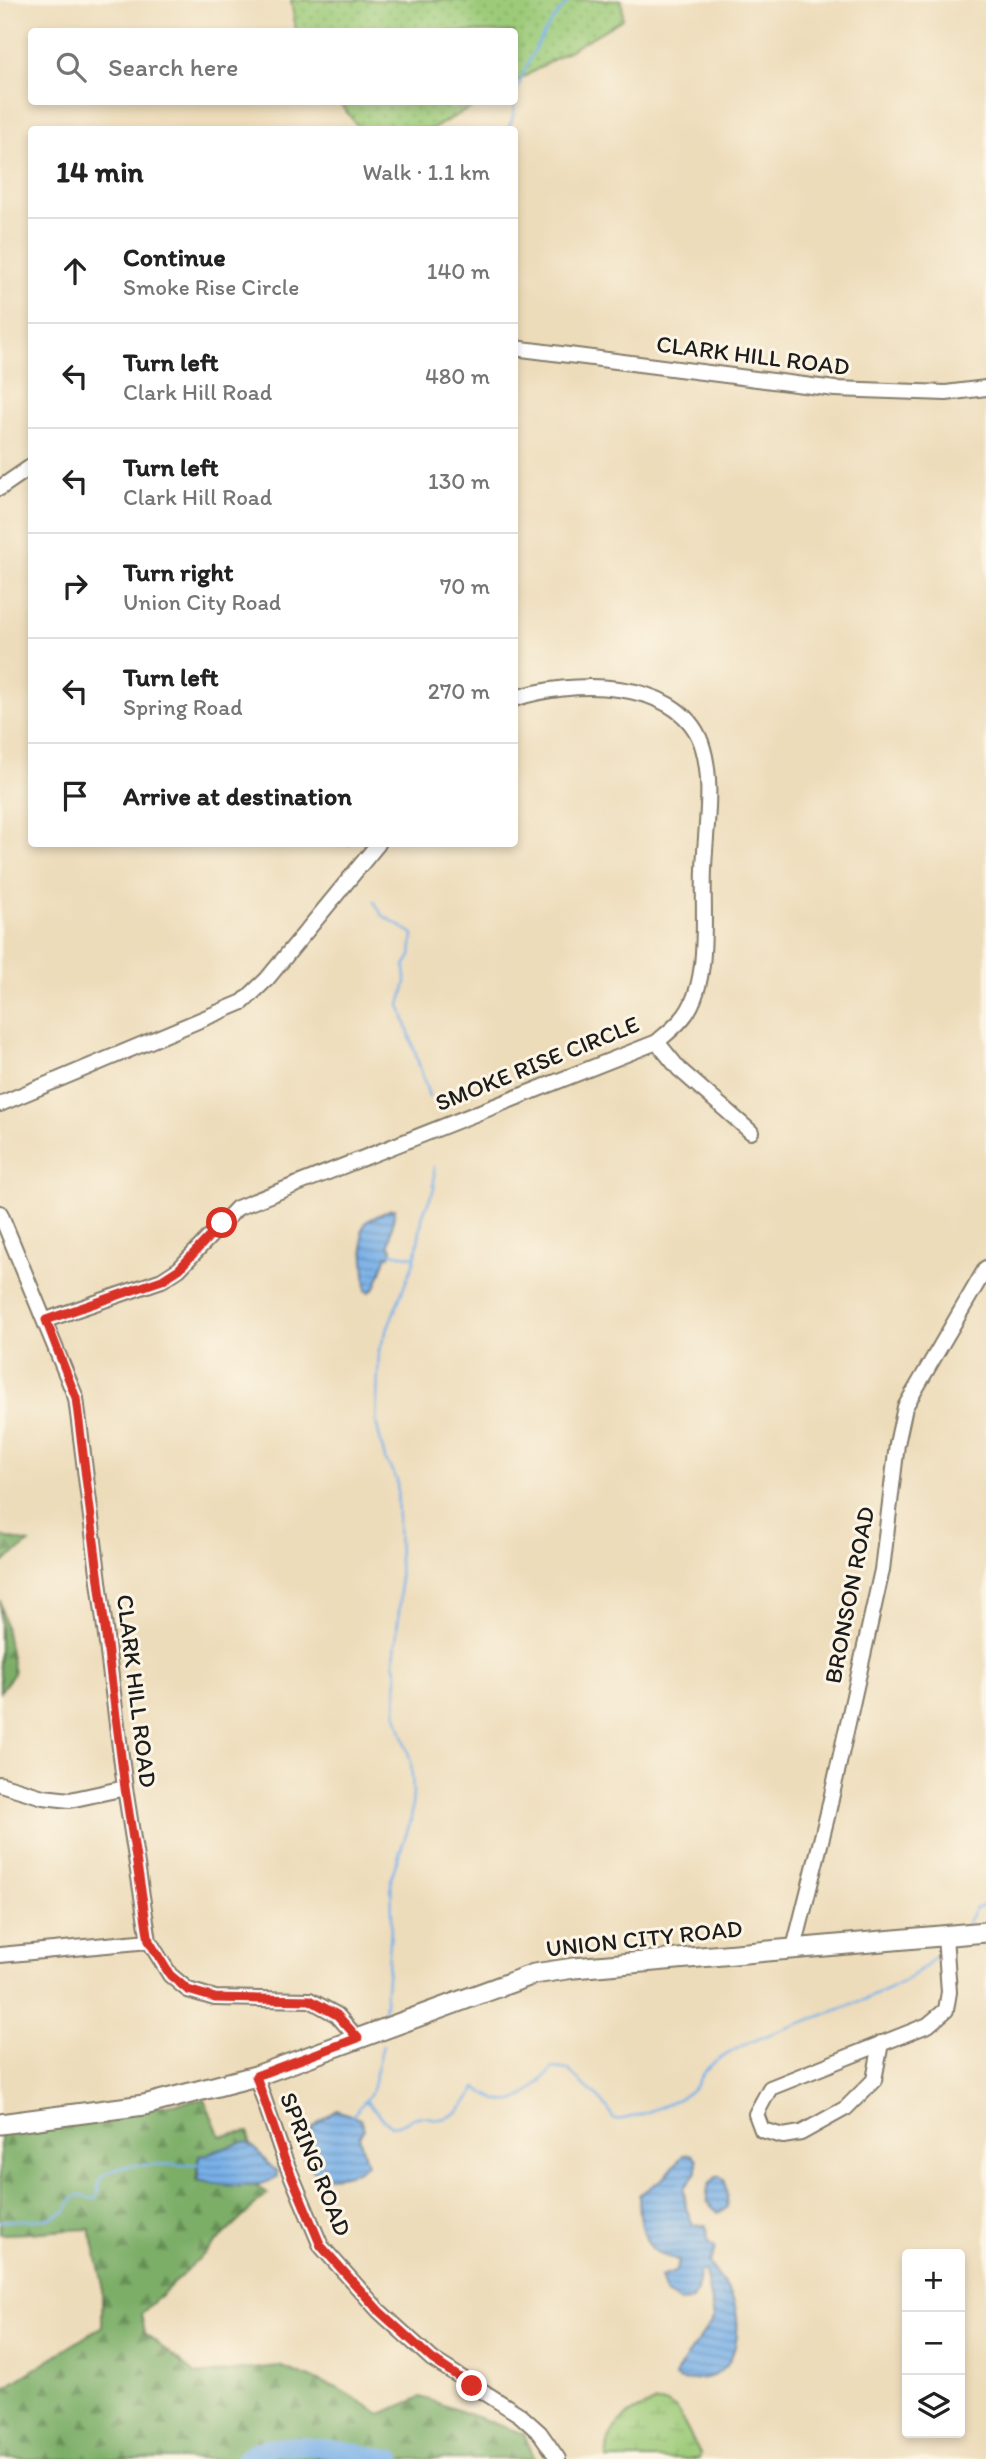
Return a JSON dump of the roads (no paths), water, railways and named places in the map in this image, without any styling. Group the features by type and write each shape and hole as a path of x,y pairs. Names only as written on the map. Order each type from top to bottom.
{"main road":[{"name":"UNION CITY ROAD","path":"0,2124 144,2105 256,2076 534,1975 794,1948 986,1932"}],"street":[{"name":"CLARK HILL ROAD","path":"518,349 835,389 946,393 986,388"},
{"path":"0,488 28,469"},
{"name":"SMOKE RISE CIRCLE","path":"46,1320 162,1280 179,1269 237,1208 657,1042 682,1019 701,976 708,779 701,742 686,718 662,700 617,689 579,687 518,698"},
{"path":"0,1104 243,1002 267,979 376,847"},
{"path":"657,1042 679,1069 751,1132"},
{"name":"CLARK HILL ROAD","path":"0,1213 76,1398 125,1788 149,1941 170,1975 188,1990 215,1998 310,2000 337,2015 358,2038"},
{"name":"BRONSON ROAD","path":"794,1948 827,1817 882,1570 897,1444 905,1407 986,1268"},
{"path":"0,1784 43,1797 70,1800 125,1788"},
{"path":"881,2043 874,2080 846,2108 801,2133 783,2137 762,2130 756,2114 770,2088 881,2043 928,2025 946,2010 949,1992 946,1936"},
{"path":"0,1955 149,1941"},
{"name":"SPRING ROAD","path":"256,2076 284,2158 321,2246 379,2311 432,2359 520,2414 540,2433 558,2459"}],"water":[{"path":"395,1209 389,1245 392,1249 390,1256 387,1255 376,1286 370,1292 366,1291 362,1229 367,1221"},
{"path":"337,2110 360,2119 364,2129 359,2136 367,2165 345,2175 320,2177 304,2157 305,2139 317,2124"},
{"path":"244,2142 254,2147 277,2171 277,2177 249,2186 198,2180 200,2156"},
{"path":"691,2154 697,2159 697,2172 684,2188 686,2208 693,2225 706,2225 707,2241 716,2248 709,2263 731,2295 736,2311 737,2335 731,2358 724,2368 705,2378 685,2380 674,2376 714,2318 706,2276 704,2271 699,2274 697,2291 691,2301 680,2302 665,2293 660,2277 675,2272 679,2261 658,2253 648,2242 641,2218 639,2195 665,2177 683,2155"},
{"path":"719,2176 725,2180 728,2207 718,2213 707,2202 707,2190 710,2183"}],"waterway":[{"path":"518,88 533,52 553,20 570,0"},
{"path":"509,126 514,105"},
{"path":"374,901 382,915 413,934 411,956 405,966 406,983 400,1005 429,1096"},
{"path":"384,2014 392,1917 391,1878 411,1820 413,1792 411,1762 396,1712 397,1674 394,1662 400,1601 397,1480 385,1459 376,1422 379,1350 415,1259 423,1214 434,1189 434,1166"},
{"path":"391,1253 415,1257"},
{"path":"966,1926 975,1909 986,1905"},
{"path":"366,2101 391,2126 413,2118 447,2118 458,2111 477,2087 500,2101 519,2099 553,2068 569,2070 598,2097 614,2120 633,2117 686,2094 695,2087 712,2064 740,2047 898,1984 919,1971 934,1957"},
{"path":"352,2116 371,2094 383,2045"},
{"path":"0,2221 46,2219 66,2211 72,2199 79,2196 96,2199 101,2178 119,2168 200,2165"},
{"path":"244,2459 256,2451 293,2446 392,2459"}]}
